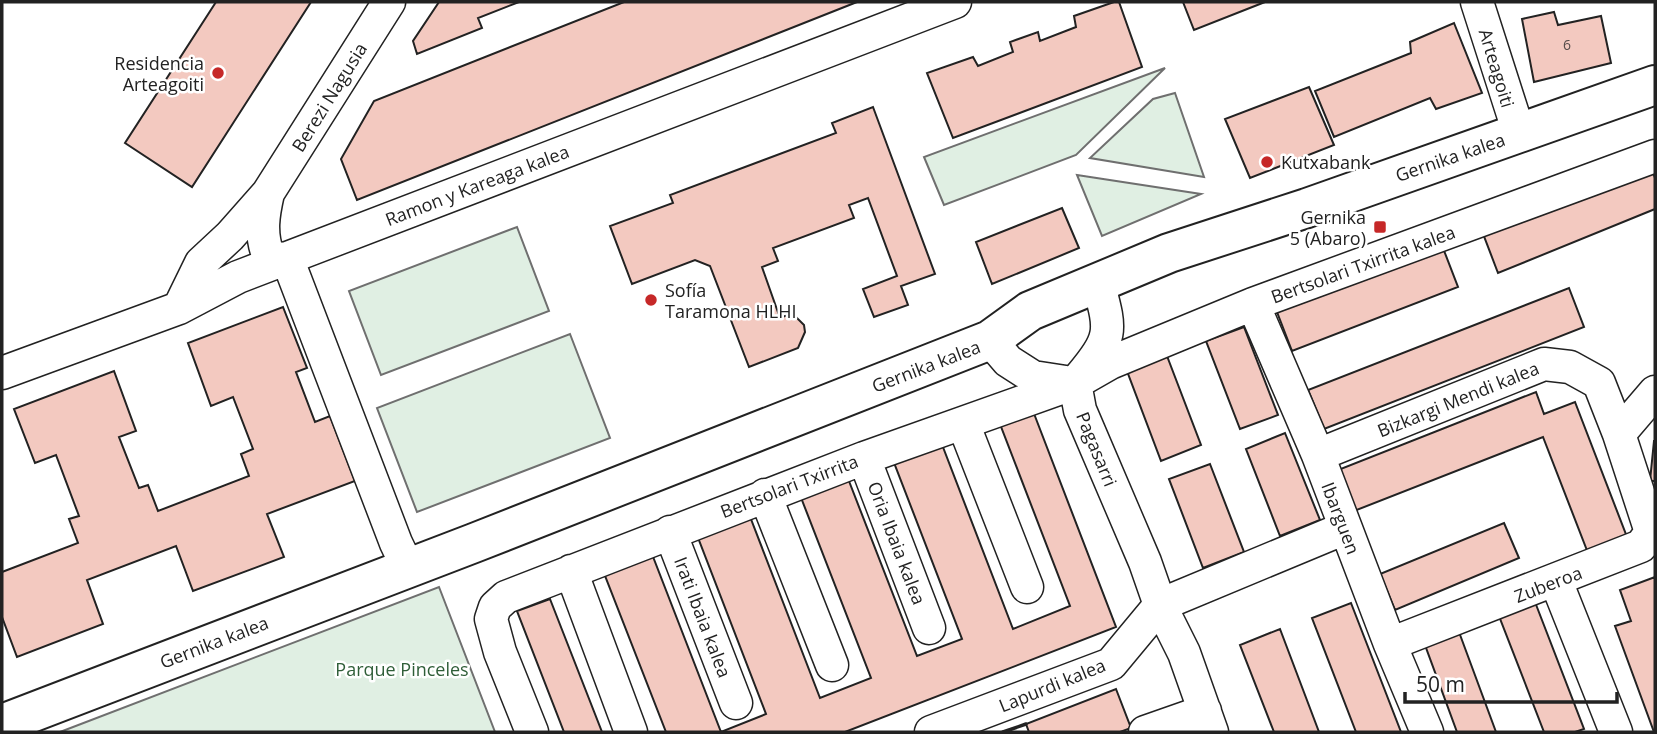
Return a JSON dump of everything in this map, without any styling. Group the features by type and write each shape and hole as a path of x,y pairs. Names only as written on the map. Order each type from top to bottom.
{"main road":[{"name":"Gernika kalea","path":"8,717 408,568 990,340 1030,311 1169,253 1307,208 1655,85"}],"street":[{"name":"Berezi Nagusia","path":"268,193 389,2"},
{"name":"Ramon y Kareaga kalea","path":"2,373 179,308 238,277 955,2"},
{"name":"Arteagoiti","path":"1477,2 1519,133"},
{"name":"Bertsolari Txirrita kalea","path":"1075,383 1110,363 1253,304 1655,156"},
{"path":"179,308 201,262 230,236 268,193"},
{"path":"268,193 262,222 264,245 268,255 287,258 408,568"},
{"path":"230,236 226,263 238,277"},
{"path":"990,340 1009,361 1033,377 1075,383 1101,352 1109,324 1098,282"},
{"name":"Ibarguen","path":"1253,304 1318,455 1390,644 1427,732"},
{"name":"Bizkargi Mendi kalea","path":"1318,455 1544,364 1570,367 1599,383"},
{"name":"Bertsolari Txirrita","path":"532,732 500,652 491,619 495,607 506,597 765,495 1075,383"},
{"name":"Pagasarri","path":"1075,383 1080,410 1145,562 1160,605 1184,653 1208,721"},
{"name":"Zuberoa","path":"1390,644 1641,546 1653,534 1643,489 1642,413 1599,383"},
{"path":"963,423 1027,587"},
{"name":"Oria Ibaia kalea","path":"864,458 929,628"},
{"path":"765,495 832,666"},
{"name":"Lapurdi kalea","path":"931,732 1111,664 1160,605 1345,528"},
{"name":"Irati Ibaia kalea","path":"670,532 736,703"},
{"path":"571,571 631,732"},
{"path":"1556,581 1616,732"},
{"path":"1144,732 1208,721"}],"green space":[{"path":"1165,68 1076,155 944,205 924,157"},
{"path":"1175,93 1204,177 1090,158 1153,99"},
{"path":"1077,175 1201,194 1102,236"},
{"path":"517,227 549,311 381,375 349,291"},
{"path":"570,334 610,438 417,512 377,408"},
{"name":"Parque Pinceles","path":"439,587 495,732 60,732"}],"building":[{"name":"Residencia Arteagoiti","path":"216,2 311,2 192,187 125,143"},
{"path":"439,2 519,2 478,18 482,28 417,54 413,41"},
{"path":"624,2 857,2 357,200 341,159 374,101"},
{"path":"1119,2 1142,67 953,138 927,73 973,57 978,66 1013,52 1010,42 1038,32 1040,41 1076,27 1074,16"},
{"path":"1183,2 1265,2 1194,30"},
{"path":"1554,12 1558,25 1601,16 1611,63 1534,82 1522,19"},
{"path":"1454,23 1482,93 1436,109 1430,98 1334,137 1315,91 1411,53 1410,42"},
{"path":"1309,87 1334,145 1250,178 1225,119"},
{"path":"873,107 935,274 901,286 908,305 874,317 863,289 897,276 868,198 849,205 854,218 773,248 778,261 762,267 780,318 790,314 796,317 804,325 805,332 798,348 749,367 710,266 695,260 632,284 610,226 673,203 670,195 836,133 832,123"},
{"path":"1650,164 1655,178 1655,209 1498,273 1482,231"},
{"path":"1062,208 1079,248 992,284 976,242"},
{"path":"1443,248 1458,287 1292,351 1277,312"},
{"path":"1569,288 1584,327 1324,429 1308,390"},
{"path":"283,307 307,368 296,372 315,422 330,416 355,481 267,514 284,557 193,591 176,546 87,580 103,624 17,657 2,617 2,572 78,543 69,519 79,516 56,455 35,463 14,409 114,371 136,431 119,437 139,488 148,485 158,511 249,476 241,454 253,449 233,397 211,406 188,343"},
{"path":"1244,327 1278,415 1240,429 1206,341"},
{"path":"1167,356 1201,445 1161,461 1127,371"},
{"path":"1536,392 1544,414 1575,402 1627,537 1588,553 1543,437 1354,511 1338,470"},
{"path":"1033,411 1116,627 845,732 721,732 766,714 697,535 749,514 820,698 871,678 800,495 847,476 917,656 962,639 893,460 941,442 1013,629 1070,606 1000,424"},
{"path":"1285,433 1320,520 1280,536 1246,449"},
{"path":"1654,441 1655,481 1650,481"},
{"path":"1210,464 1244,552 1203,568 1169,479"},
{"path":"1504,523 1519,558 1395,610 1380,574"},
{"path":"650,549 721,732 666,732 602,568"},
{"path":"1655,577 1654,732 1615,626 1631,621 1620,590"},
{"path":"550,599 602,732 564,732 517,611"},
{"path":"1535,602 1584,729 1575,732 1544,732 1499,616"},
{"path":"1351,603 1401,732 1356,732 1312,618"},
{"path":"1280,629 1319,732 1274,732 1240,645"},
{"path":"1459,632 1496,732 1457,732 1425,645"},
{"path":"1116,689 1131,728 1120,732 1029,732 1026,724"}],"wall":[{"path":"1003,732 1026,724"}],"place":[{"name":"Residencia Arteagoiti","path":"218,73"},
{"name":"Kutxabank","path":"1267,162"},
{"name":"Gernika 5 (Abaro)","path":"1380,227"},
{"name":"Sofía Taramona HLHI","path":"651,300"}]}
